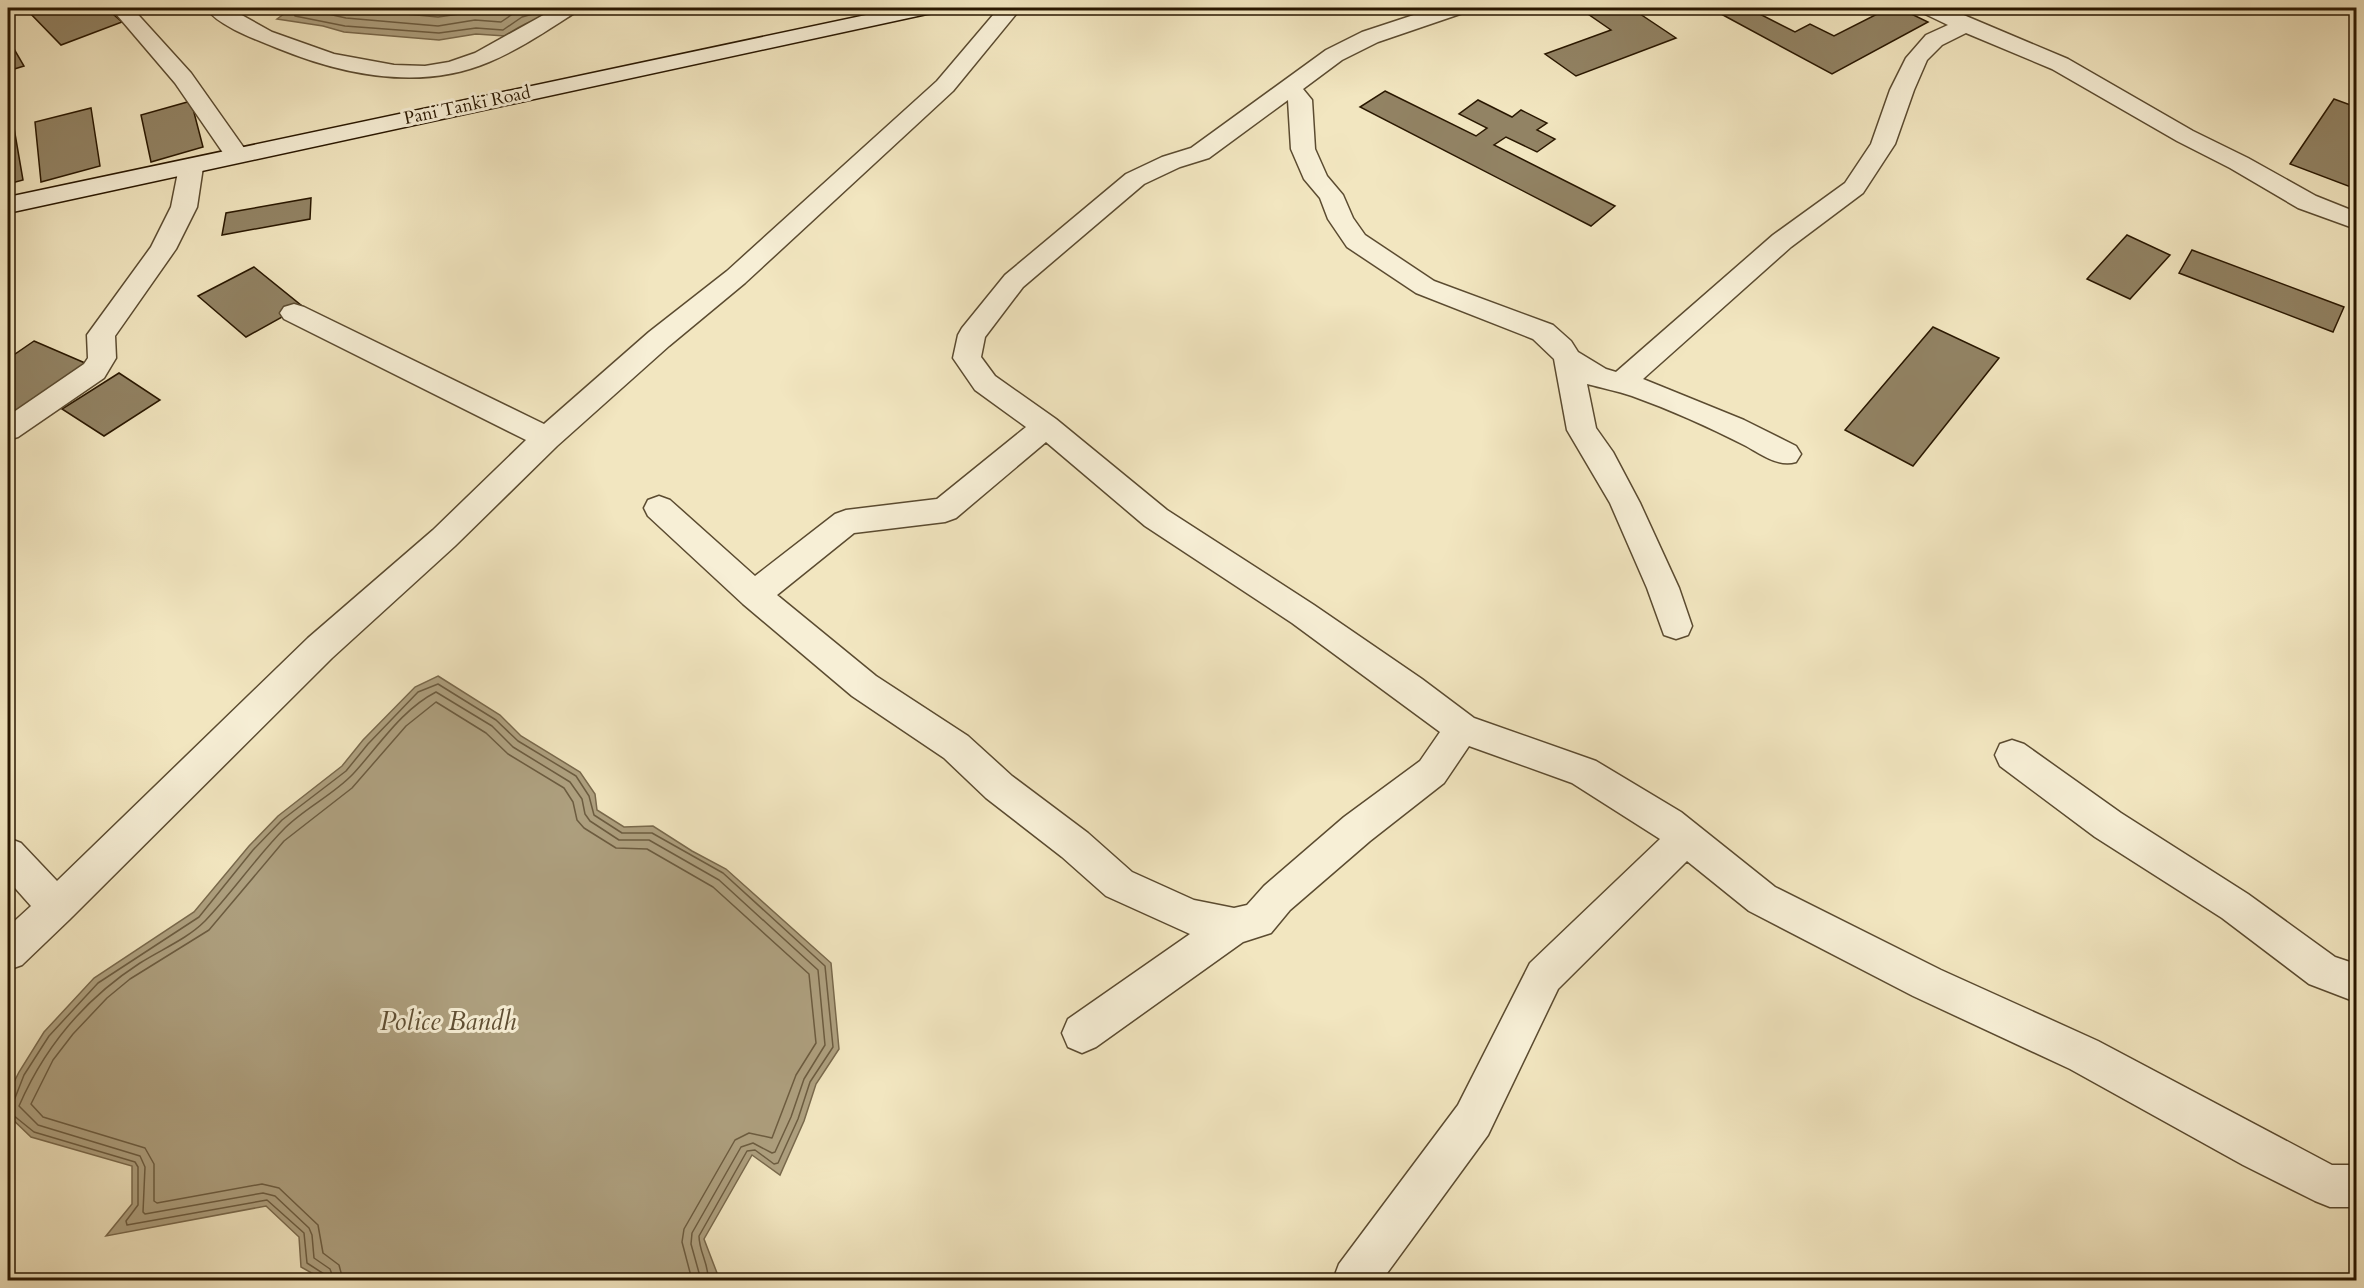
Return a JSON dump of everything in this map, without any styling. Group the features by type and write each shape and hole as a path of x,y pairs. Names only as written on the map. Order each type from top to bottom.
{"street":[{"path":"121,8 183,78 237,154"},
{"name":"Pani Tanki Road","path":"8,205 191,167 237,154 927,8"},
{"path":"8,952 57,907 294,672 444,538 547,438 659,339 736,277 945,87 1010,8"},
{"path":"1455,8 1370,37 1334,56 1200,153 1170,162 1135,179 1014,281 987,314 972,335 967,358 985,383 1046,426 1156,518 1303,614 1410,688 1462,729 1584,772 1686,838 1762,899 1927,983 2084,1055 2258,1150 2330,1186 2356,1186"},
{"path":"1931,8 1965,25 2060,64 2185,136 2240,163 2307,202 2356,221"},
{"path":"1621,383 1782,241 1854,188 1883,144 1902,90 1917,58 1934,40 1965,25"},
{"path":"1290,87 1300,100 1303,149 1316,179 1332,195 1341,219 1356,241 1425,287 1543,332 1561,348 1568,359 1582,430 1602,459 1625,504 1663,588 1676,626"},
{"path":"8,430 94,371 102,358 101,335 163,249 184,207 191,167"},
{"path":"294,313 547,438"},
{"path":"1568,359 1597,377 1637,387 1734,427 1786,454"},
{"path":"754,595 846,522 945,510 1046,426"},
{"path":"659,508 754,595 864,686 956,747 999,787 1075,845 1119,884 1191,917 1234,926"},
{"path":"1082,1033 1234,926 1258,920 1277,898 1358,829 1432,772 1462,729"},
{"path":"2012,755 2108,825 2235,906 2323,971 2356,983"},
{"path":"1355,1281 1473,1120 1544,976 1686,838"},
{"path":"8,855 57,907"}],"lane":[{"path":"216,8 231,20 274,40 328,58 384,72 426,72 450,69 468,63 569,8"}],"water":[{"path":"285,8 595,8 593,12 537,19 505,36 476,34 439,40 344,32 323,26 277,19 288,11"},
{"name":"Police Bandh","path":"438,676 500,715 521,736 580,772 595,794 597,810 624,827 653,826 726,869 831,963 839,1049 816,1084 804,1121 780,1175 752,1155 704,1239 717,1273 713,1280 324,1280 301,1267 299,1237 266,1206 106,1236 132,1204 132,1166 31,1137 8,1115 14,1082 44,1032 94,978 194,912 249,846 278,816 342,766 363,740 415,687"}],"building":[{"path":"38,8 106,8 122,22 61,45 28,11"},
{"path":"1597,8 1631,8 1676,38 1576,76 1545,54 1611,30 1585,12"},
{"path":"1710,8 1748,8 1795,32 1810,24 1834,36 1889,8 1899,8 1928,22 1832,74"},
{"path":"8,42 24,66 8,71"},
{"path":"1385,91 1476,136 1487,128 1459,114 1478,100 1512,117 1521,110 1547,123 1537,130 1555,139 1537,152 1506,137 1494,145 1615,206 1591,226 1360,107"},
{"path":"2334,99 2356,107 2356,189 2290,164"},
{"path":"191,101 203,147 151,162 141,115"},
{"path":"91,108 100,166 41,182 35,122"},
{"path":"14,128 23,180 8,184 8,129"},
{"path":"311,198 310,219 222,235 226,213"},
{"path":"2127,235 2170,255 2130,299 2087,279"},
{"path":"2192,250 2344,307 2333,332 2179,273"},
{"path":"254,267 302,306 246,337 198,296"},
{"path":"1933,327 1999,358 1913,466 1845,430"},
{"path":"34,341 92,366 18,419 8,414 8,359"},
{"path":"119,373 160,400 104,436 62,409"}]}
